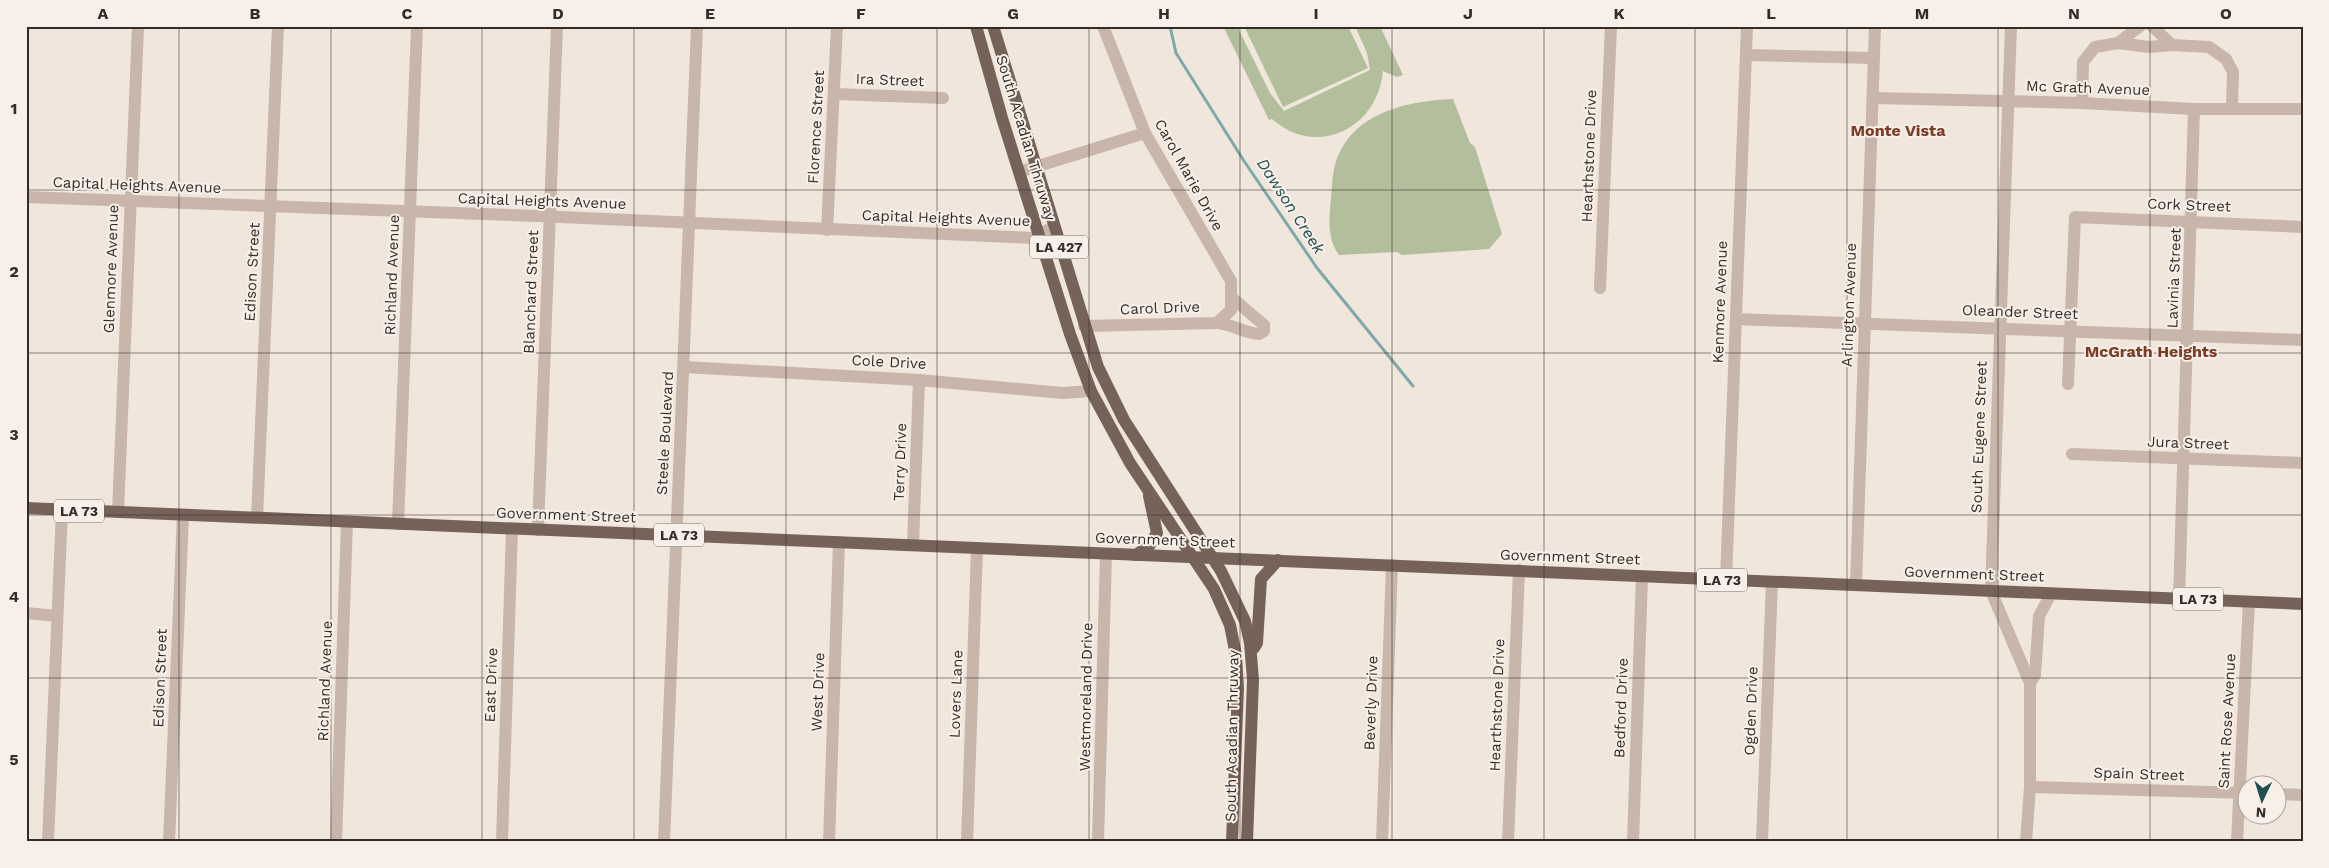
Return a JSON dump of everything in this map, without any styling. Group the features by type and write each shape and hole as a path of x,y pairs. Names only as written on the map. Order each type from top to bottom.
{"main road":[{"name":"South Acadian Thruway","path":"976,26 1019,172 1073,343 1091,391 1110,429 1220,602 1230,625 1236,655 1238,688 1232,842"},
{"name":"South Acadian Thruway","path":"993,26 1053,227 1098,367 1124,420 1214,558 1241,610 1251,655 1252,730 1248,842"},
{"path":"1136,555 1153,542 1157,533 1146,486"},
{"name":"Government Street","path":"26,508 2303,604"},
{"path":"1251,655 1256,643 1261,579 1278,560"}],"street":[{"name":"Glenmore Avenue","path":"118,512 138,26"},
{"name":"Edison Street","path":"256,518 278,26"},
{"name":"Richland Avenue","path":"398,524 418,26"},
{"name":"Blanchard Street","path":"538,530 557,26"},
{"name":"Steele Boulevard","path":"664,842 676,535 685,367 688,224 697,26"},
{"name":"Florence Street","path":"827,230 837,26"},
{"name":"Carol Marie Drive","path":"1103,26 1145,133 1231,281 1231,310"},
{"name":"Hearthstone Drive","path":"1600,288 1611,26"},
{"name":"Kenmore Avenue","path":"1726,580 1747,26"},
{"name":"Arlington Avenue","path":"1856,585 1875,26"},
{"name":"South Eugene Street","path":"2010,26 1991,591 2030,683 2030,787 2026,842"},
{"path":"2118,43 2140,26"},
{"path":"2152,26 2172,45"},
{"path":"2082,103 2083,62 2095,48 2118,43 2149,46 2209,47 2226,59 2233,72 2232,107"},
{"path":"1746,55 1874,58"},
{"name":"Ira Street","path":"834,94 943,98"},
{"name":"Mc Grath Avenue","path":"1873,98 2082,103 2194,108 2303,109"},
{"name":"Lavinia Street","path":"2179,598 2194,108"},
{"path":"1019,172 1145,133"},
{"name":"Capital Heights Avenue","path":"26,197 1034,238 1053,227"},
{"name":"Cork Street","path":"2070,330 2075,217 2303,227"},
{"path":"1217,323 1231,324 1252,334 1259,334 1264,330 1264,325 1259,318 1231,297"},
{"name":"Carol Drive","path":"1084,326 1217,323 1231,310"},
{"name":"Oleander Street","path":"1736,319 2303,340"},
{"path":"2068,384 2070,330"},
{"name":"Cole Drive","path":"685,367 919,380 1063,393 1091,391"},
{"name":"Terry Drive","path":"913,545 919,380"},
{"name":"Jura Street","path":"2072,454 2303,463"},
{"path":"48,842 62,510"},
{"name":"Edison Street","path":"169,842 183,515"},
{"name":"Richland Avenue","path":"336,842 347,522"},
{"name":"East Drive","path":"502,842 512,529"},
{"name":"West Drive","path":"829,842 839,542"},
{"name":"Lovers Lane","path":"967,842 977,548"},
{"name":"Westmoreland Drive","path":"1098,842 1106,554"},
{"name":"Beverly Drive","path":"1382,842 1392,565"},
{"name":"Hearthstone Drive","path":"1508,842 1518,570"},
{"name":"Bedford Drive","path":"1633,842 1642,576"},
{"name":"Ogden Drive","path":"1762,842 1772,582"},
{"path":"2030,683 2035,675 2039,616 2051,594"},
{"name":"Saint Rose Avenue","path":"2244,776 2249,602"},
{"path":"26,613 57,616"},
{"name":"Spain Street","path":"2030,787 2236,793"},
{"path":"2286,794 2303,795"},
{"name":"Saint Rose Avenue","path":"2237,842 2239,826"}],"green space":[{"path":"1223,26 1237,26 1270,93 1284,111 1370,70 1367,53 1355,26 1380,26 1403,75 1397,77 1383,71 1379,91 1370,108 1358,122 1342,131 1326,136 1308,136 1289,131 1272,119 1269,120"},
{"path":"1244,26 1348,26 1368,68 1283,107"},
{"path":"1453,99 1470,143 1475,147 1502,234 1489,249 1402,255 1397,252 1339,255 1332,242 1330,214 1334,169 1342,147 1353,133 1382,113 1417,103"}],"waterway":[{"name":"Dawson Creek","path":"1170,26 1176,53 1244,161 1317,268 1413,386"}],"district":[{"name":"Monte Vista","path":"1898,130"},
{"name":"McGrath Heights","path":"2151,351"}]}
